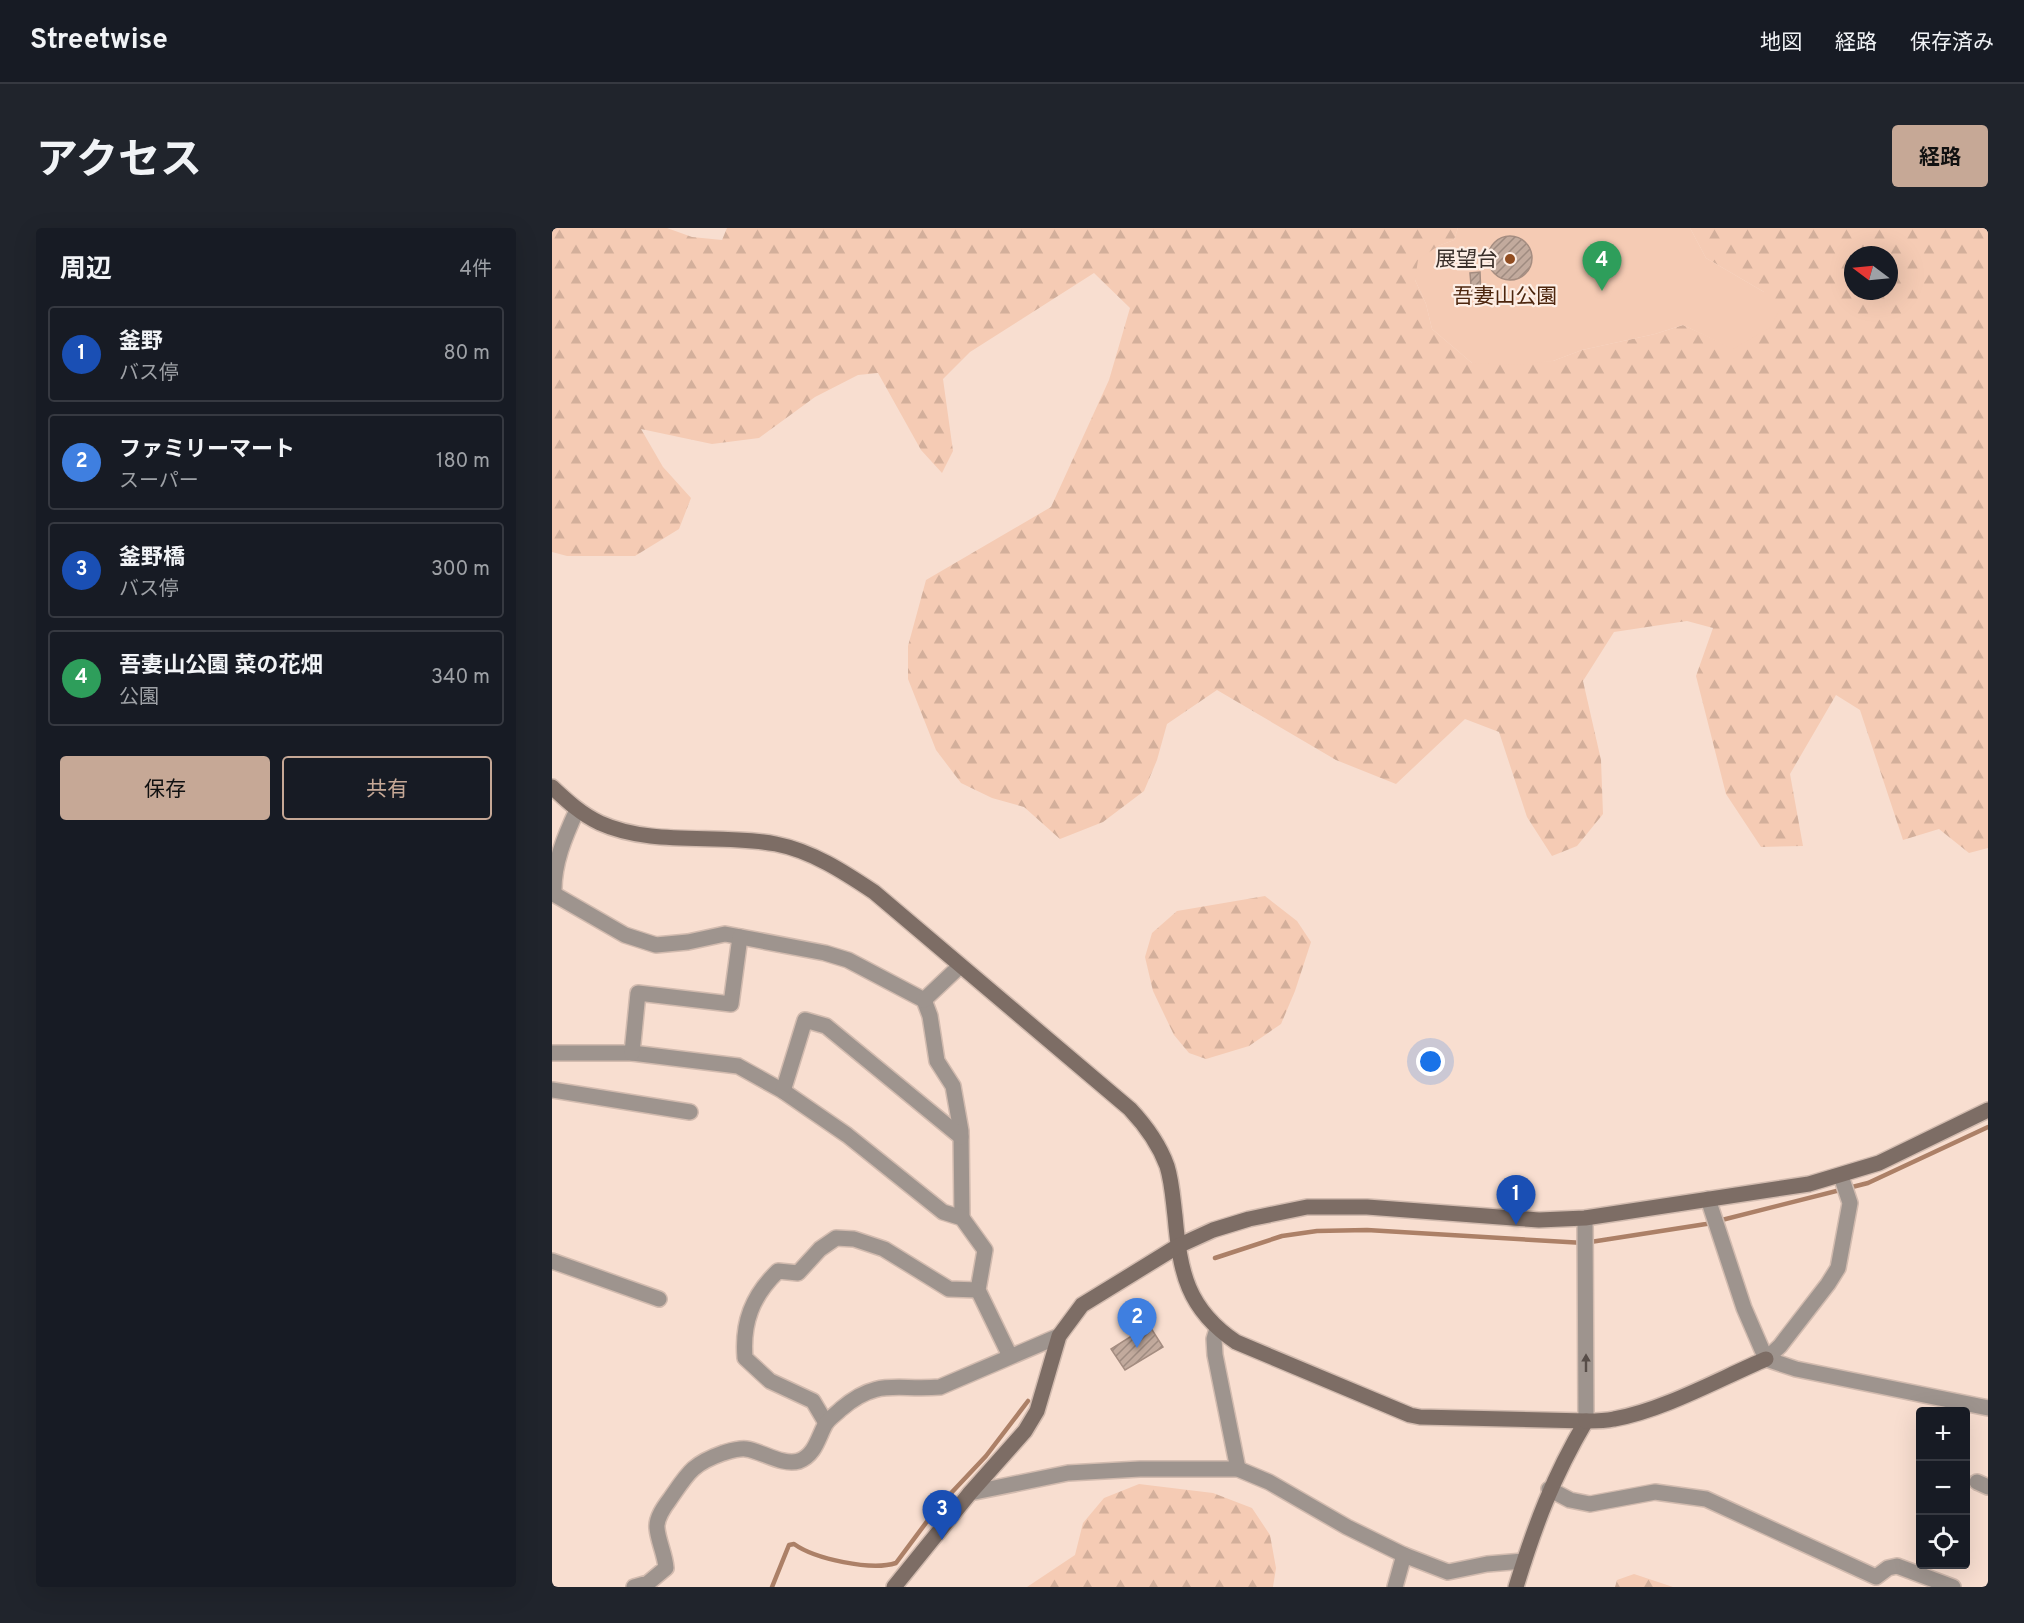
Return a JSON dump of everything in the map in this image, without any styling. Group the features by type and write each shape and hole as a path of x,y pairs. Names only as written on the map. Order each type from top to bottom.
{"street":[{"path":"552,787 577,810 600,823 622,831 646,835 749,840 778,844 801,851 845,872 874,892 1146,1125 1158,1145 1167,1168 1184,1274 1198,1306 1217,1329 1236,1342 1410,1415 1613,1420 1669,1402 1766,1359 1780,1346 1838,1268 1850,1203 1844,1185"},
{"path":"577,810 566,834 553,876 553,893 625,935 656,945 688,942 725,934 825,953 848,960 924,1000 930,1016 937,1061 953,1086 961,1137 962,1218 985,1250 978,1290 1010,1356"},
{"path":"632,1053 638,993 731,1004 740,937"},
{"path":"924,1000 960,966"},
{"path":"783,1091 805,1020 826,1026 961,1137"},
{"path":"552,1053 632,1053 738,1066 783,1091 847,1135 943,1212 962,1218"},
{"path":"552,1090 690,1112"},
{"path":"894,1587 970,1493 1025,1431 1037,1411 1059,1336 1082,1305 1178,1246 1213,1230 1249,1219 1307,1207 1367,1207 1586,1223 1809,1184 1844,1185 1879,1163 1988,1110"},
{"path":"1710,1203 1744,1308 1766,1359 1796,1369 1988,1408"},
{"path":"1516,1587 1549,1489 1586,1421 1586,1223"},
{"path":"826,1423 813,1401 770,1381 746,1358 743,1336 754,1300 766,1282 778,1271 798,1273 820,1249 836,1239 854,1239 884,1249 949,1289 978,1290"},
{"path":"552,1262 659,1299"},
{"path":"1217,1329 1214,1339 1215,1355 1238,1469"},
{"path":"634,1587 648,1583 666,1568 657,1527 662,1511 690,1470 704,1460 745,1448 787,1461 798,1461 807,1456 818,1443 826,1423 854,1397 889,1386 919,1389 940,1386 1059,1336"},
{"path":"970,1493 1068,1473 1140,1469 1238,1469 1269,1482 1347,1527 1404,1556 1449,1572 1487,1564 1524,1561"},
{"path":"1549,1489 1579,1503 1590,1504 1655,1492 1706,1500 1875,1577 1888,1568 1897,1566 1953,1587"},
{"path":"1395,1587 1404,1556"}],"green space":[{"path":"552,228 667,228 692,237 722,240 727,228 1458,228 1454,240 1438,246 1415,280 1426,304 1432,329 1472,363 1553,361 1582,350 1655,334 1683,325 1733,348 1764,292 1706,258 1690,228 1988,228 1988,848 1969,853 1939,829 1903,840 1860,710 1836,695 1790,774 1803,846 1761,847 1726,794 1696,676 1713,628 1687,621 1614,632 1583,681 1601,760 1603,814 1577,846 1552,856 1527,817 1499,732 1465,719 1396,784 1336,760 1217,690 1167,724 1157,760 1144,791 1103,822 1060,839 1024,807 992,798 961,783 936,750 908,679 908,646 926,580 1051,507 1109,380 1130,308 1094,273 970,352 943,379 953,451 942,473 921,450 878,373 858,375 815,397 759,438 712,444 641,429 663,467 691,498 679,529 635,556 567,556 552,552"},
{"name":"吾妻山公園","path":"1458,228 1690,228 1706,258 1764,292 1780,308 1771,327 1733,349 1683,325 1655,334 1582,350 1553,361 1514,365 1472,363 1432,329 1426,304 1415,280 1418,260 1438,246 1454,240"},
{"path":"1265,896 1297,921 1311,942 1295,991 1281,1024 1249,1046 1206,1059 1189,1053 1174,1035 1153,991 1145,957 1152,933 1177,911"},
{"path":"1139,1484 1213,1493 1252,1508 1270,1535 1276,1568 1273,1587 1027,1587 1075,1555 1083,1523 1104,1498"},
{"path":"1634,1574 1673,1587 1615,1587 1617,1580"}],"building":[{"name":"展望台","path":"1510,236 1519,237 1526,242 1531,249 1531,267 1526,274 1519,279 1510,280 1501,279 1494,274 1489,267 1488,258 1489,249 1494,242 1501,237"},
{"path":"1480,272 1481,296 1472,297 1470,273"},
{"path":"1149,1325 1163,1347 1125,1370 1111,1349"}],"waterway":[{"path":"1215,1258 1282,1236 1317,1231 1367,1230 1584,1243 1706,1224 1868,1183 1988,1127"},
{"path":"772,1587 789,1545 794,1544 815,1554 844,1562 872,1566 896,1563 937,1508 986,1456 1028,1401"}],"place":[{"name":"展望台","path":"1510,259"},
{"name":"吾妻山公園 菜の花畑","path":"1602,291"},
{"name":"釜野","path":"1516,1225"},
{"name":"ファミリーマート","path":"1137,1348"},
{"name":"釜野橋","path":"942,1540"}]}
